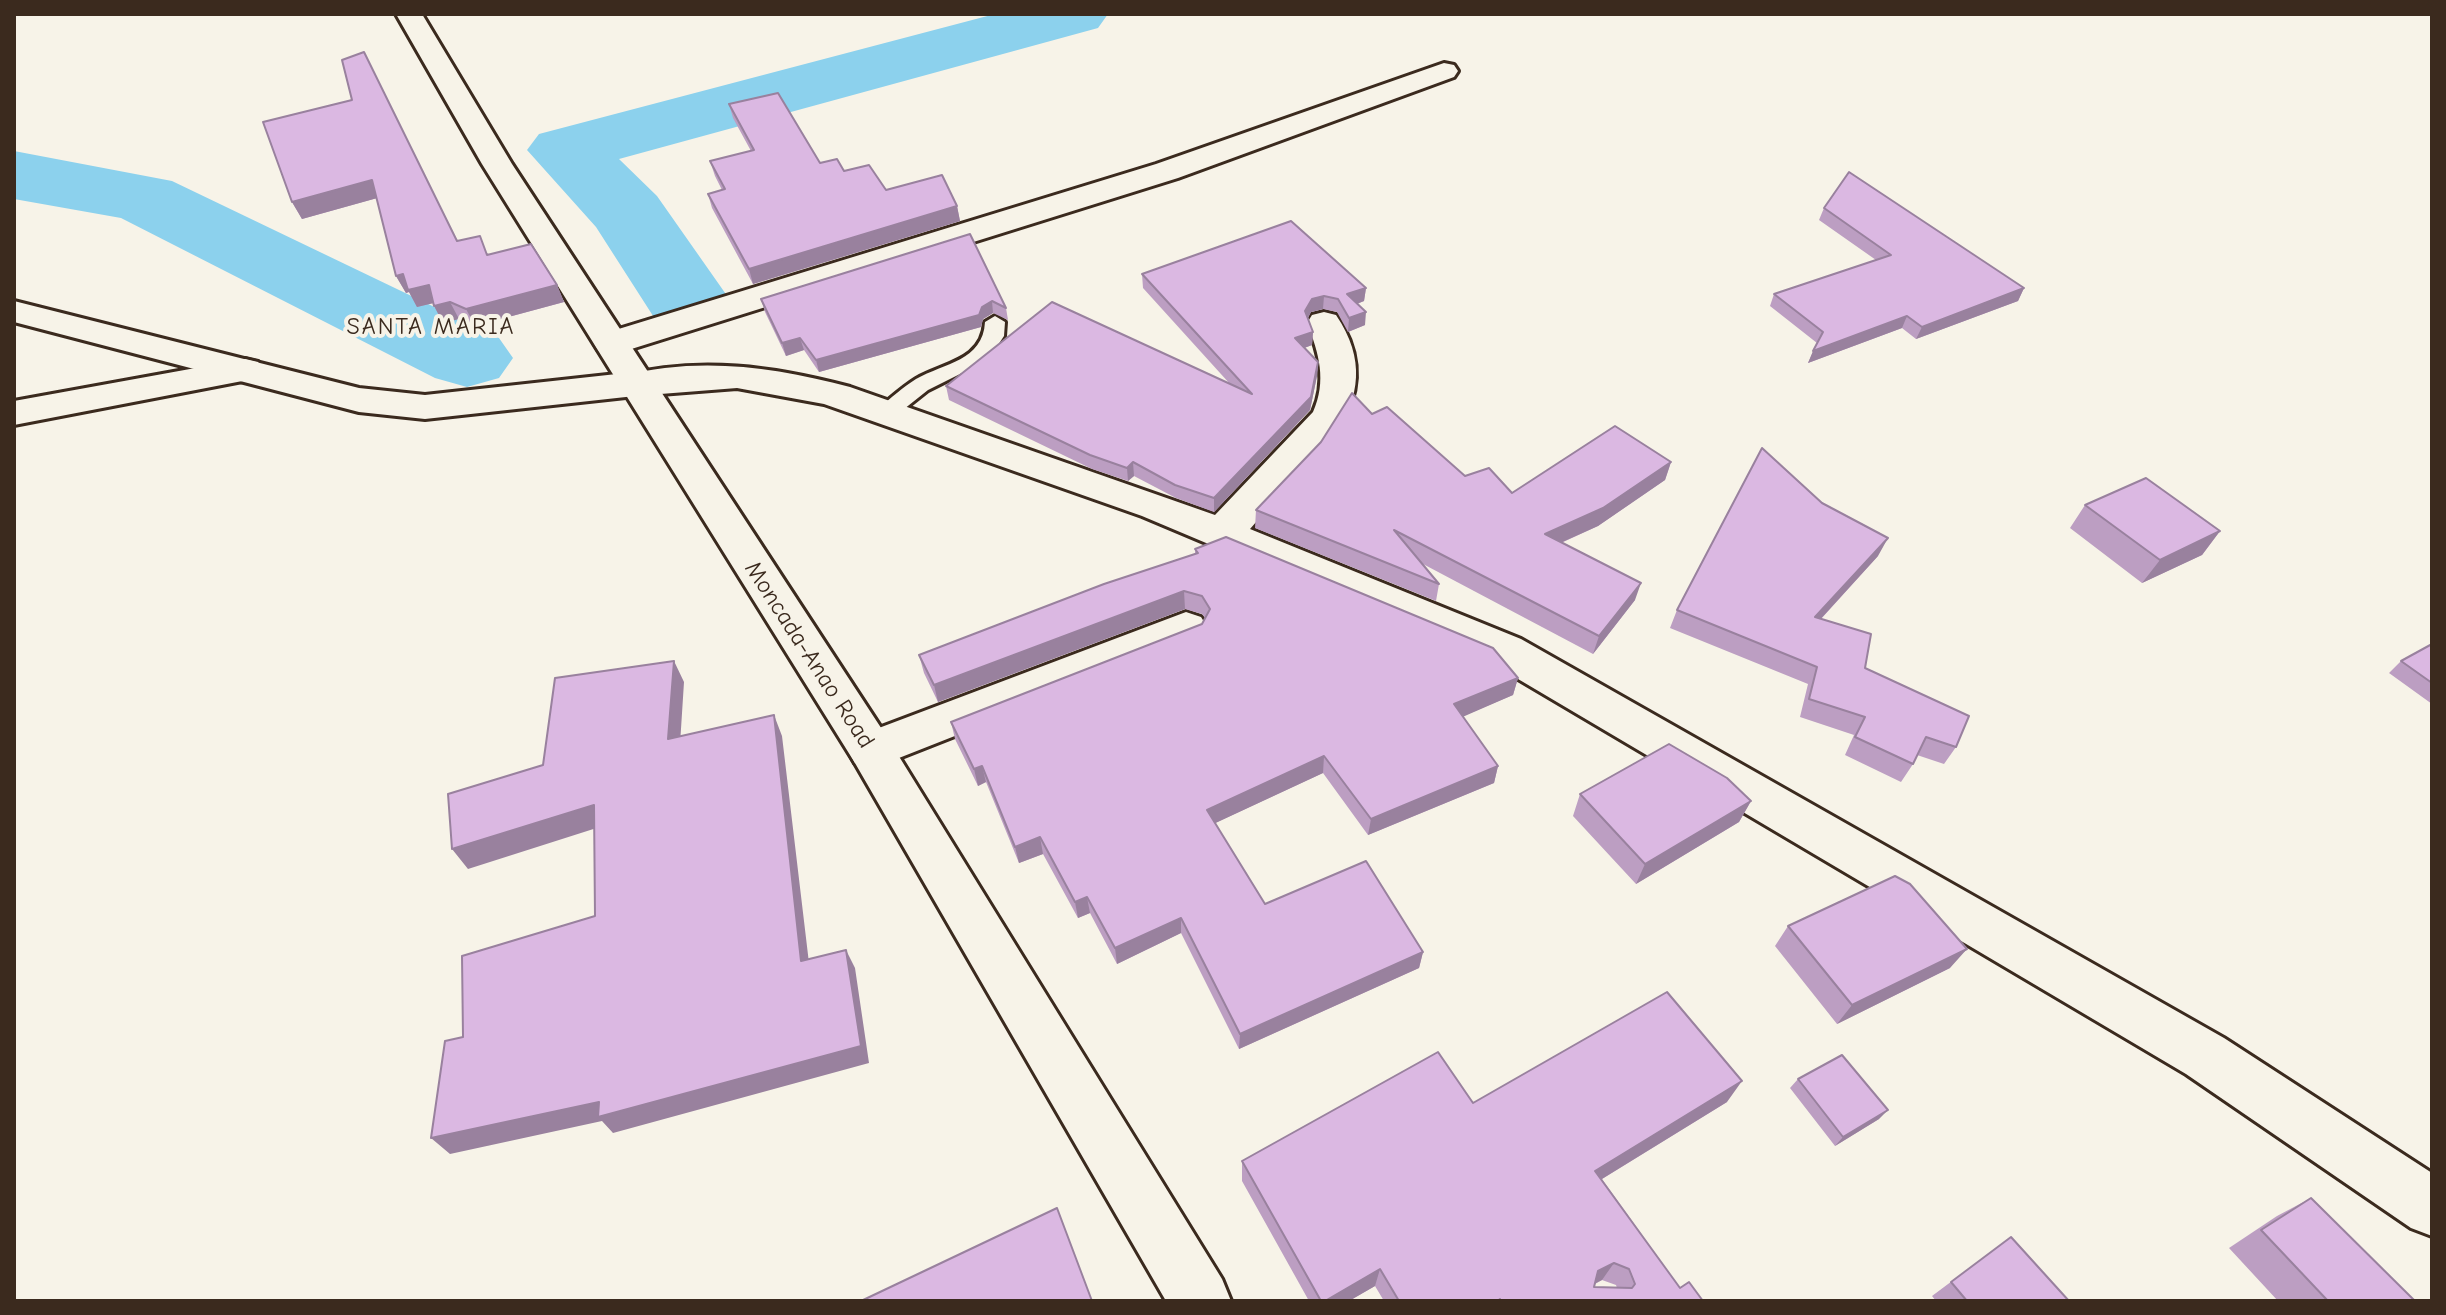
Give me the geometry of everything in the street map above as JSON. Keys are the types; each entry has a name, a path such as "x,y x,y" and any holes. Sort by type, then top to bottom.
{"street":[{"name":"Moncada-Anao Road","path":"409,14 497,164 635,384 871,750 1200,1301"},
{"path":"612,343 1167,171 1444,71"},
{"path":"14,311 359,400 425,407 728,373 783,380 887,412 1156,506 1506,651 2205,1056 2432,1207"},
{"path":"1221,534 1329,418 1338,400 1342,384 1338,354 1324,323"},
{"path":"14,413 245,370"},
{"path":"871,750 1186,628"}],"lane":[{"path":"887,412 923,384 989,349 996,337 995,322"}],"building":[{"path":"364,52 457,241 480,236 487,255 531,244 557,285 466,309 450,302 434,306 429,285 408,290 403,274 396,276 372,180 292,202 263,122 352,100 342,60"},
{"path":"778,93 820,163 837,159 844,171 869,165 886,190 942,175 957,206 749,269 708,194 725,189 710,161 754,150 729,104"},
{"path":"1849,172 2024,288 1922,327 1907,316 1813,351 1823,332 1774,294 1891,255 1824,208"},
{"path":"1291,221 1366,288 1347,294 1366,312 1349,318 1338,299 1324,296 1312,299 1305,311 1313,332 1295,338 1318,362 1311,397 1214,498 1175,485 1133,462 1127,468 1090,455 946,386 1052,302 1252,394 1142,274"},
{"path":"970,234 1006,308 992,301 982,307 979,315 816,360 800,338 782,343 761,299"},
{"path":"1352,393 1372,414 1387,407 1465,476 1489,468 1512,493 1615,426 1671,462 1603,508 1545,534 1641,583 1599,636 1394,530 1439,584 1256,510 1321,442"},
{"path":"1762,448 1822,503 1888,538 1815,617 1871,634 1865,668 1969,716 1956,747 1926,737 1913,764 1855,737 1865,717 1809,699 1817,667 1677,610"},
{"path":"2146,478 2220,531 2160,560 2085,505"},
{"path":"1226,537 1493,648 1518,678 1454,704 1498,766 1371,819 1324,756 1207,810 1265,904 1366,861 1423,952 1240,1034 1181,918 1115,948 1087,897 1075,902 1040,837 1015,847 982,766 974,769 951,722 1202,624 1210,609 1202,596 1184,591 934,685 919,655 1104,584 1198,553 1195,549"},
{"path":"2432,644 2432,683 2401,661"},
{"path":"674,661 668,739 774,715 801,961 846,950 861,1046 598,1117 599,1102 431,1138 445,1041 463,1037 462,956 595,916 594,805 452,849 448,794 543,765 555,678"},
{"path":"1669,744 1727,778 1751,801 1645,864 1580,794"},
{"path":"1895,876 1910,884 1967,949 1852,1005 1788,926"},
{"path":"1667,992 1742,1081 1595,1171 1680,1288 1689,1282 1703,1301 1399,1301 1380,1269 1321,1301 1242,1161 1438,1052 1473,1103","holes":["1614,1263 1629,1269 1635,1284 1632,1288 1594,1287 1598,1271"]},
{"path":"1842,1055 1888,1110 1843,1137 1798,1079"},
{"path":"2311,1198 2415,1301 2328,1301 2261,1230"},
{"path":"1057,1208 1092,1301 861,1301"},
{"path":"2011,1237 2069,1301 1967,1301 1951,1282"}],"waterway":[{"path":"686,300 628,213 566,150 1074,14"},
{"path":"14,175 144,198 467,358"}],"district":[{"name":"SANTA MARIA","path":"431,327"}]}
